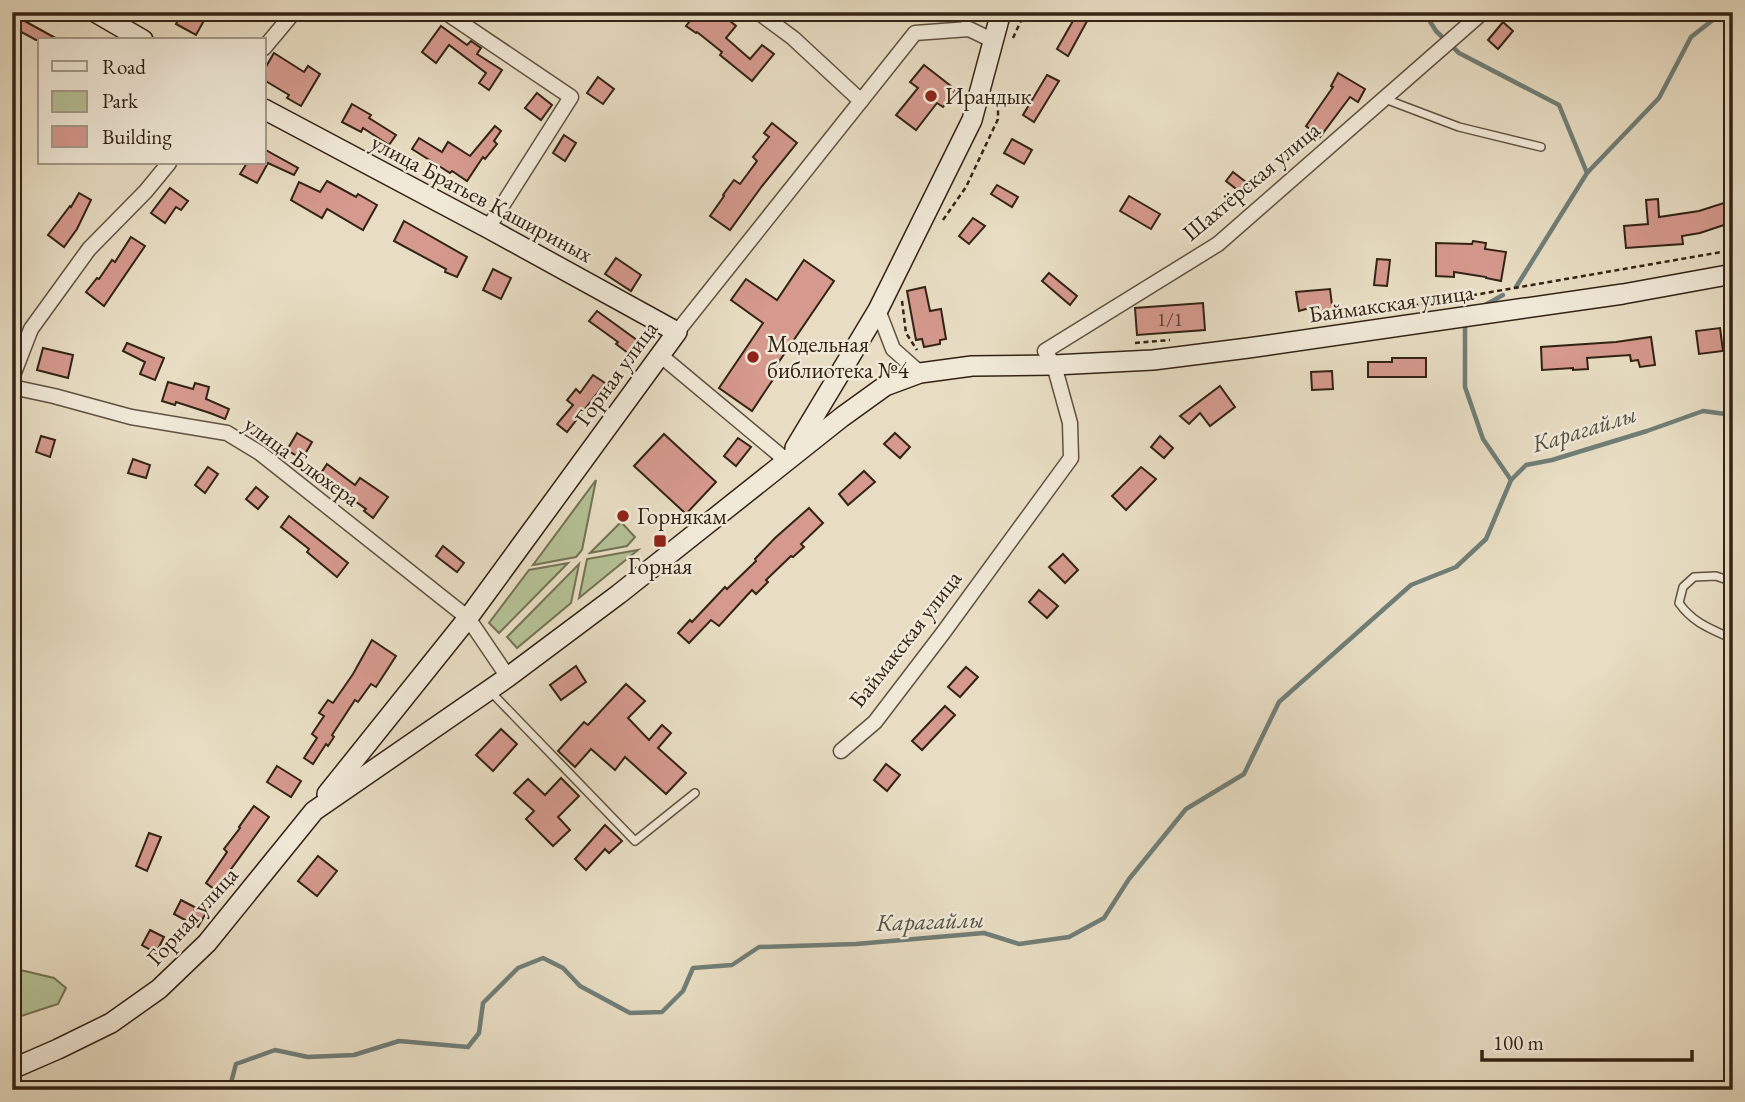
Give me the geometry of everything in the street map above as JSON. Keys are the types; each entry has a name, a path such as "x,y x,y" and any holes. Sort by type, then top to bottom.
{"main road":[{"path":"95,12 140,38"},
{"name":"Горная улица","path":"314,811 508,677 788,461 878,310 972,120 1001,43 1001,12"},
{"name":"улица Братьев Кашириных","path":"266,110 677,332"},
{"name":"Баймакская улица","path":"788,461 842,417 920,364 1054,365 1153,360 1436,322 1623,294 1733,274"},
{"name":"Горная улица","path":"12,1069 111,1023 159,989 207,943 468,618 677,332"}],"street":[{"path":"266,46 294,12"},
{"path":"445,12 571,97 488,228"},
{"path":"758,12 793,38 861,101"},
{"name":"Шахтёрская улица","path":"1054,365 1045,351 1218,244 1483,12"},
{"name":"Горная улица","path":"677,332 915,33 969,29 1001,43"},
{"path":"12,378 31,329 89,249 146,191 168,164"},
{"path":"878,310 893,349 920,364"},
{"path":"660,355 788,461"},
{"name":"Баймакская улица","path":"841,751 875,722 1071,458 1070,423 1054,365"},
{"name":"улица Блюхера","path":"12,387 131,417 227,433 260,453 468,618 508,677"}],"lane":[{"path":"959,12 969,29"},
{"path":"1384,98 1459,127 1541,147"},
{"path":"1733,582 1716,576 1694,577 1683,587 1679,603 1687,615 1733,639"},
{"path":"489,690 635,841 695,793"}],"path":[{"path":"1001,43 1025,12"},
{"path":"943,220 966,187 998,119 998,79"},
{"path":"1405,307 1733,250"},
{"path":"901,299 906,333 920,364"},
{"path":"1124,344 1177,339"}],"green space":[{"path":"596,480 582,550 576,557 533,565"},
{"path":"621,522 635,537 627,546 590,553"},
{"path":"638,550 579,598 587,559"},
{"path":"568,563 499,633 489,623 529,570"},
{"path":"579,564 571,603 517,648 507,637"},
{"path":"12,968 54,978 66,988 58,1004 12,1019"}],"building":[{"path":"182,12 197,12 206,17 196,35 176,24"},
{"path":"697,12 719,12 736,26 726,38 750,59 762,45 774,54 752,81 720,55 722,52 686,26"},
{"path":"1078,12 1092,12 1068,56 1057,49"},
{"path":"12,14 55,38 36,40 12,27"},
{"path":"1503,22 1513,31 1498,49 1488,40"},
{"path":"441,26 467,45 471,41 481,48 477,54 502,70 489,90 479,83 486,73 449,45 436,63 422,52"},
{"path":"274,53 304,72 308,66 320,74 301,106 266,81 266,67"},
{"name":"Ирандык","path":"924,65 956,90 943,107 937,103 916,130 896,115 918,88 910,82"},
{"path":"1338,73 1365,89 1358,102 1350,97 1320,137 1306,126 1333,87 1331,86"},
{"path":"1047,75 1059,81 1034,122 1023,115"},
{"path":"598,77 614,89 603,104 587,93"},
{"path":"537,93 552,105 541,120 525,108"},
{"path":"352,104 396,135 389,145 363,128 361,132 342,122"},
{"path":"772,123 797,143 730,230 710,216 734,180 740,184 757,161 753,157 769,137 764,133"},
{"path":"495,126 501,131 494,141 497,144 485,159 483,157 467,181 412,149 419,138 442,152 448,142 470,156"},
{"path":"564,135 576,143 565,161 553,153"},
{"path":"1012,139 1032,150 1024,164 1004,153"},
{"path":"266,150 298,168 294,175 268,163 257,183 240,174 246,164 266,164"},
{"path":"1233,172 1251,186 1244,195 1226,181"},
{"path":"327,181 377,205 363,230 327,209 322,218 291,200 299,182 320,192"},
{"path":"997,185 1018,197 1012,207 991,194"},
{"path":"170,188 188,201 181,210 176,207 165,223 151,213"},
{"path":"79,193 91,200 77,229 64,247 48,235"},
{"path":"1129,196 1160,214 1151,229 1120,211"},
{"path":"1658,199 1659,217 1699,211 1733,200 1733,222 1682,236 1683,244 1626,248 1624,226 1648,224 1646,200"},
{"path":"973,218 985,226 969,244 959,236"},
{"path":"404,221 467,257 457,277 394,241"},
{"path":"131,237 145,246 104,306 86,292 112,260 115,262"},
{"path":"1473,241 1486,243 1485,249 1506,252 1501,281 1454,272 1454,277 1436,276 1436,243 1472,244"},
{"path":"616,258 641,275 631,291 605,274"},
{"path":"1377,259 1390,260 1387,286 1374,285"},
{"path":"804,260 834,281 774,369 778,372 752,411 719,388 763,323 731,300 746,279 777,300"},
{"path":"493,269 511,278 501,299 483,290"},
{"path":"1049,273 1077,296 1070,305 1042,281"},
{"path":"925,287 930,311 941,309 946,339 940,340 940,344 924,347 922,339 916,340 907,291"},
{"path":"1330,289 1333,313 1314,315 1313,307 1299,311 1296,292"},
{"path":"1203,303 1205,330 1137,335 1135,308"},
{"path":"597,311 641,343 632,356 589,321"},
{"path":"1720,328 1723,351 1699,354 1696,331"},
{"path":"1651,337 1655,365 1640,367 1638,360 1631,361 1630,355 1587,358 1588,369 1542,370 1541,347"},
{"path":"127,343 164,358 155,380 140,374 145,362 123,351"},
{"path":"43,348 73,355 68,378 37,370"},
{"path":"1392,358 1426,358 1426,377 1368,377 1368,362 1392,362"},
{"path":"1332,371 1333,389 1312,390 1311,372"},
{"path":"593,375 605,383 567,432 557,424 573,405 567,400 576,389 580,393"},
{"path":"168,382 193,389 195,383 209,387 206,399 229,409 225,419 176,402 175,405 162,401"},
{"path":"1220,386 1235,407 1210,426 1200,413 1189,424 1180,416"},
{"path":"297,433 312,442 302,459 287,450"},
{"path":"895,433 910,447 900,458 884,444"},
{"path":"664,434 716,482 686,514 634,466"},
{"path":"41,436 55,440 50,457 36,452"},
{"path":"1160,436 1173,448 1164,458 1151,447"},
{"path":"738,438 751,447 736,466 724,456"},
{"path":"133,459 150,465 146,478 128,473"},
{"path":"327,464 355,485 360,478 388,497 373,518 364,511 366,509 319,476"},
{"path":"208,467 218,474 205,493 195,485"},
{"path":"1141,467 1156,479 1126,510 1112,496"},
{"path":"864,471 875,482 848,505 839,494"},
{"path":"256,487 268,497 258,509 246,499"},
{"path":"809,508 823,523 801,544 804,547 766,580 768,582 756,594 752,590 719,626 711,620 689,643 678,633 725,587 727,589 775,538"},
{"path":"289,516 348,563 337,577 307,552 309,549 281,527"},
{"path":"443,546 464,563 457,572 436,556"},
{"path":"1063,554 1078,570 1065,583 1049,567"},
{"path":"1039,590 1058,606 1047,618 1029,602"},
{"path":"372,640 396,656 376,687 371,684 358,702 355,700 332,735 334,737 313,764 304,758 317,738 312,734 324,716 319,713 328,700 333,703"},
{"path":"576,666 586,682 561,700 550,685"},
{"path":"966,667 978,677 960,697 948,687"},
{"path":"626,684 645,701 628,718 649,740 662,725 671,733 658,748 686,773 666,794 625,757 615,770 591,749 575,767 558,751 584,722 588,725"},
{"path":"945,706 955,715 922,750 912,741"},
{"path":"501,729 517,744 493,771 476,755"},
{"path":"886,764 900,775 887,791 874,780"},
{"path":"277,766 301,781 291,797 267,782"},
{"path":"561,778 579,796 558,817 570,830 553,846 526,819 534,811 514,793 528,779 545,795"},
{"path":"254,806 269,817 229,872 218,892 206,883 227,852 224,849"},
{"path":"605,825 622,841 609,853 605,849 586,870 575,859"},
{"path":"149,833 161,837 147,871 136,866"},
{"path":"318,856 337,871 317,896 298,881"},
{"path":"181,900 206,913 198,927 174,914"},
{"path":"150,930 164,937 156,953 142,945"}],"waterway":[{"path":"1424,12 1436,31 1459,53 1559,105 1587,173"},
{"path":"1516,287 1587,173 1659,98 1691,37 1723,12"},
{"path":"1485,305 1503,295"},
{"path":"1465,320 1465,387 1483,439 1511,480"},
{"name":"Карагайлы","path":"229,1090 236,1064 275,1050 308,1057 354,1055 399,1041 468,1047 479,1033 483,1003 518,968 543,958 563,968 580,986 630,1013 662,1012 683,991 693,968 732,965 759,947 856,944 984,933 1019,944 1069,937 1104,918 1129,879 1186,809 1244,774 1279,702 1411,585 1456,567 1486,539 1511,480 1526,465 1552,460 1703,411 1733,415"}],"place":[{"name":"Ирандык","path":"931,96"},
{"name":"Модельная библиотека №4","path":"753,357"},
{"name":"Горнякам","path":"623,516"},
{"name":"Горная","path":"660,541"}]}
